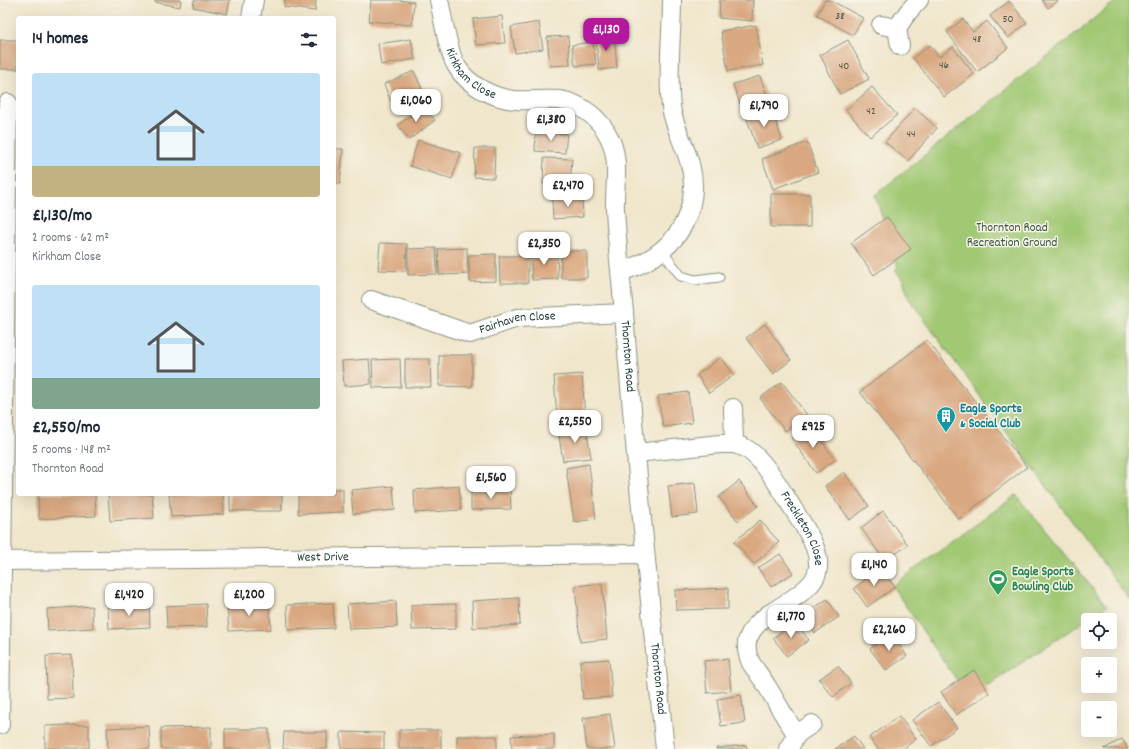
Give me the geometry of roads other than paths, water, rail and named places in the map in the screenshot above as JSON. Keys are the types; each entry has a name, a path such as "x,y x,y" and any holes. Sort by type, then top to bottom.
{"street":[{"path":"252,16 254,0"},
{"name":"Kirkham Close","path":"440,0 452,57 457,67 475,85 486,92 514,100 559,100 572,104 596,118 604,127 615,152 615,207 621,272"},
{"path":"621,272 645,262 662,251 687,220 693,200 694,182 690,164 677,130 671,108 672,0"},
{"path":"900,46 889,27 908,12 919,0"},
{"path":"0,724 1,561 12,322 9,103"},
{"name":"Thornton Road","path":"621,272 645,554 665,749"},
{"name":"Fairhaven Close","path":"371,300 470,334 517,318 624,313"},
{"path":"733,408 734,444"},
{"name":"Freckleton Close","path":"636,453 720,444 734,444 745,448 753,454 764,466 785,496 815,547 819,561 818,572 812,582 802,591 758,623 751,632 747,642 748,653 751,662 768,687 785,719 792,742 812,724"},
{"name":"West Drive","path":"1,561 645,554"}],"lane":[{"path":"662,251 681,276 695,280 719,277"}],"place":[{"name":"Eagle Sports & Social Club","path":"946,433"},
{"name":"Eagle Sports Bowling Club","path":"998,596"}],"park label":[{"name":"Thornton Road Recreation Ground","path":"1012,236"}]}
